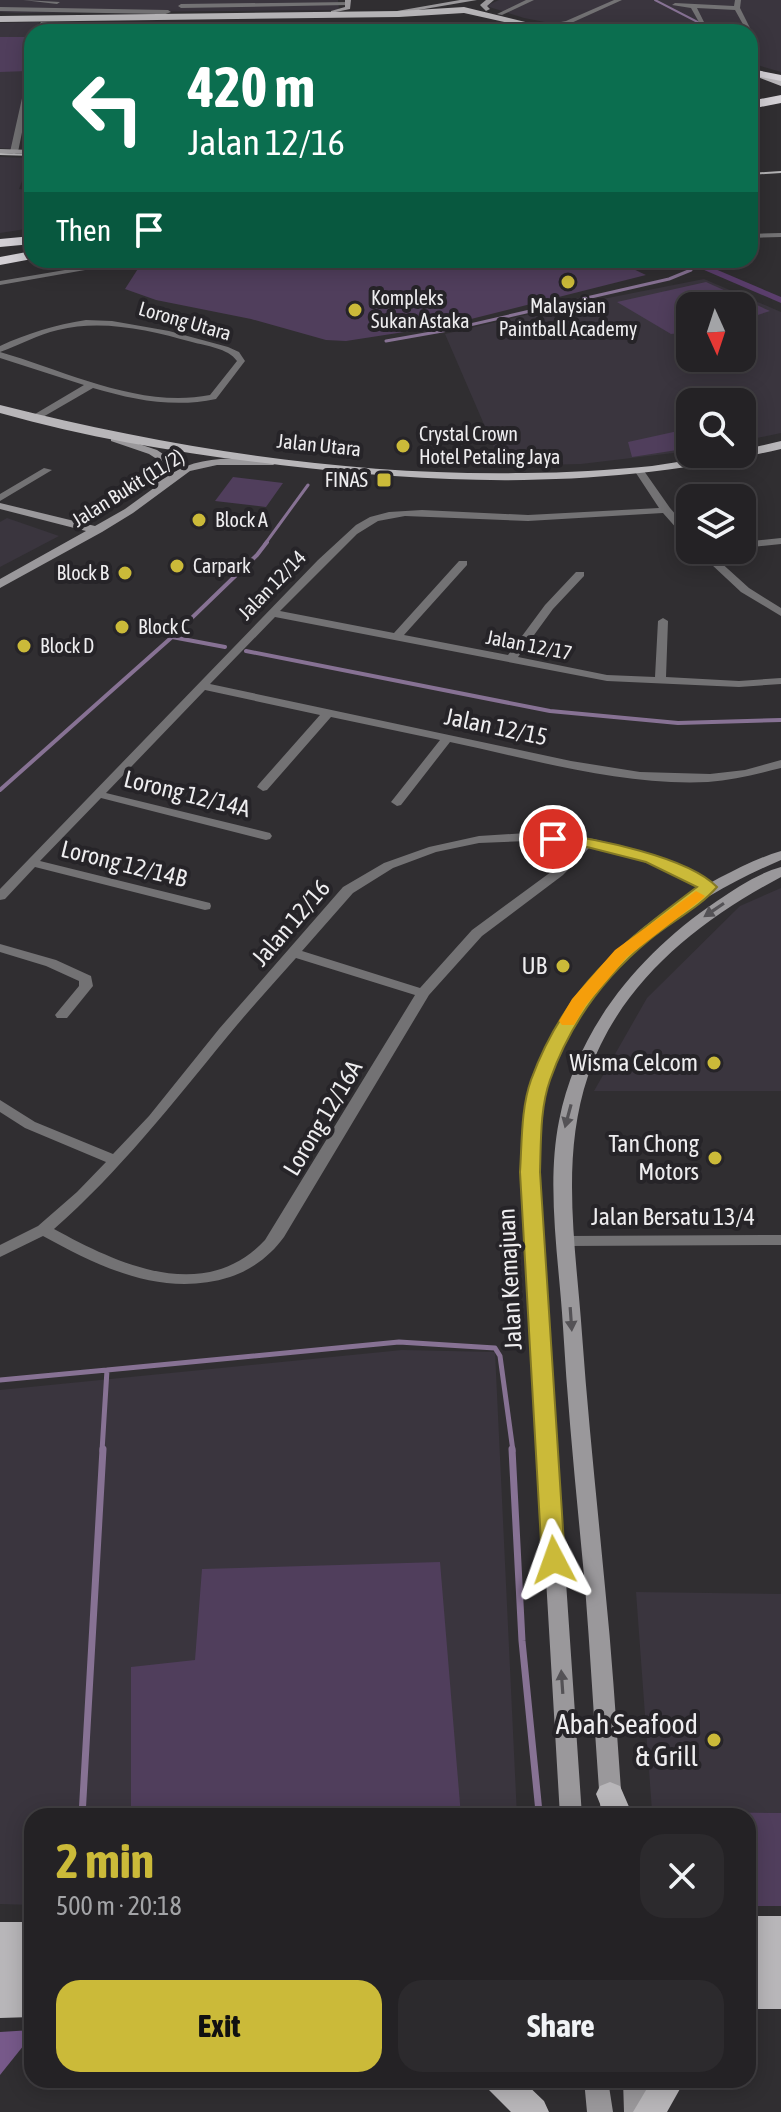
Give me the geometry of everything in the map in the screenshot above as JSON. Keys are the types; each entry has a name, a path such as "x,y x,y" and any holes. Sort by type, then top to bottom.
{"highway":[{"path":"758,76 780,86"},
{"path":"758,93 780,86"},
{"path":"758,103 781,99"},
{"path":"758,110 781,106"},
{"path":"0,245 24,242"},
{"path":"0,254 24,252"},
{"path":"0,261 24,254"}],"main road":[{"path":"375,14 474,0"},
{"path":"333,12 348,8 348,2"},
{"path":"0,14 401,11 488,5 500,14 537,24"},
{"path":"95,24 464,10 517,24"},
{"path":"0,14 37,24"},
{"path":"0,154 24,154"},
{"path":"0,154 24,155"},
{"name":"Jalan Utara","path":"0,409 115,439 373,471 483,477 639,470 723,459 781,445"},
{"name":"Jalan Bukit (11/2)","path":"0,584 91,528 169,471 162,457 115,439"},
{"name":"Jalan Bukit (11/2)","path":"0,574 149,498 186,469 217,462 287,462"},
{"path":"0,506 91,528"},
{"name":"Jalan Kemajuan","path":"570,1808 530,1172 533,1121 540,1081 578,1003 602,973 644,935 709,887 781,855"},
{"path":"614,1808 580,1450 562,1137 597,1031 637,976 690,925 730,898 781,871"},
{"path":"535,1259 545,1245 553,1241 566,1241"},
{"path":"0,1935 24,1935"},
{"path":"0,1956 24,1955"},
{"path":"0,1981 24,1981"},
{"path":"0,2004 24,2003"},
{"path":"508,2088 533,2112"},
{"path":"597,2088 600,2112"},
{"path":"636,2088 637,2112"},
{"path":"649,2112 665,2088"}],"street":[{"path":"26,0 90,1"},
{"path":"171,14 179,12 181,6 180,1 173,0"},
{"path":"181,6 190,3 190,0"},
{"path":"500,14 531,0"},
{"path":"559,24 619,0"},
{"path":"181,6 348,2"},
{"path":"675,5 738,4 747,24"},
{"path":"693,6 705,24"},
{"path":"14,152 24,105"},
{"path":"758,236 781,235"},
{"path":"0,283 90,268"},
{"name":"Lorong Utara","path":"107,321 128,323 225,349 236,354 241,361 213,397 203,401 161,400 93,384 0,352 67,324 107,321"},
{"path":"33,419 93,384"},
{"path":"0,498 47,470"},
{"path":"639,470 676,521"},
{"name":"Jalan 12/14","path":"0,896 322,562 361,526 374,519 409,515 507,518 603,516 666,510"},
{"path":"756,544 781,541"},
{"path":"397,637 463,563"},
{"path":"716,564 745,590 781,613"},
{"path":"510,660 549,607 580,574"},
{"name":"Jalan 12/17","path":"273,613 607,678 739,684 781,681"},
{"path":"660,682 663,621"},
{"name":"Jalan 12/15","path":"203,686 618,775 662,780 729,778 781,764"},
{"path":"263,787 328,713"},
{"path":"397,802 447,739"},
{"name":"Lorong 12/14A","path":"98,794 266,836"},
{"name":"Jalan 12/16","path":"0,1252 43,1230 82,1196 154,1119 224,1032 348,890 394,862 439,847 481,840 553,839 588,842 652,859 709,887"},
{"name":"Lorong 12/16A","path":"43,1230 77,1249 155,1279 185,1281 209,1277 235,1270 255,1257 270,1244 292,1212 423,993 477,933 559,872 588,842"},
{"name":"Lorong 12/14B","path":"32,863 205,906"},
{"path":"0,948 51,963 86,979 86,986 62,1015"},
{"path":"295,953 423,993"},
{"path":"0,1105 30,1125 115,1160"},
{"name":"Jalan Bersatu 13/4","path":"566,1241 781,1240"}],"shaded area":[{"path":"0,0 338,0 339,10 16,13 0,12"},
{"path":"499,0 781,0 781,72 758,65 758,24 555,24 486,6"},
{"path":"39,22 24,24 24,95 13,149 0,148 0,23"},
{"path":"0,37 24,37 24,71 0,72"},
{"path":"0,157 24,158 24,176 19,189 24,189 24,229 0,233"},
{"name":"Kompleks Sukan Astaka","path":"138,268 631,268 646,275 443,326 346,341 326,340 251,319 156,300 125,289"},
{"path":"704,279 734,292 676,292 676,372 756,372 756,301 781,312 781,433 756,438 756,388 676,388 676,453 581,464 502,466 445,334"},
{"path":"706,282 728,292 676,292 676,333 671,334 617,302"},
{"path":"756,305 770,311 756,316"},
{"path":"676,431 676,450 632,457 628,442"},
{"path":"233,477 283,483 266,507 215,501"},
{"path":"7,518 59,536 0,567 0,522"},
{"path":"781,888 781,1091 594,1091 647,998 740,906"},
{"path":"402,1350 495,1352 517,1808 24,1808 24,1905 0,1904 0,1390"},
{"path":"440,1562 460,1808 131,1808 131,1667 195,1660 202,1569"},
{"path":"636,1592 781,1594 781,1813 756,1813 756,1808 652,1808"},
{"path":"756,1813 781,1813 781,1906 756,1906"},
{"path":"24,2030 24,2045 0,2075 0,2032"}],"waterway":[{"path":"655,0 702,24"},
{"path":"386,341 448,330 669,279 692,268"},
{"path":"705,268 781,300"},
{"path":"265,544 308,485"},
{"path":"172,637 267,542"},
{"path":"0,790 172,637"},
{"path":"172,637 225,647"},
{"path":"246,651 550,711 678,723 781,720"},
{"path":"107,1370 399,1342 495,1348 500,1356 513,1451"},
{"path":"0,1380 107,1370"},
{"path":"102,1451 107,1370"},
{"path":"82,1808 103,1449"},
{"path":"512,1449 522,1641 539,1808"}],"tram line":[{"path":"0,154 24,155"},
{"path":"758,173 781,172"}],"slow traffic":[{"path":"568,1021 578,1003 621,953 696,896"}],"place":[{"name":"Malaysian Paintball Academy","path":"568,282"},
{"name":"Kompleks Sukan Astaka","path":"355,310"},
{"name":"Crystal Crown Hotel Petaling Jaya","path":"403,446"},
{"name":"FINAS","path":"384,480"},
{"name":"Block A","path":"199,520"},
{"name":"Carpark","path":"177,566"},
{"name":"Block B","path":"125,573"},
{"name":"Block C","path":"122,627"},
{"name":"Block D","path":"24,646"},
{"name":"UB","path":"563,966"},
{"name":"Wisma Celcom","path":"714,1063"},
{"name":"Tan Chong Motors","path":"715,1158"},
{"name":"Abah Seafood & Grill","path":"714,1740"}],"route":[{"path":"553,839 588,842 652,859 709,887 621,953 602,973 578,1003 540,1081 533,1121 530,1172 554,1560"}]}
